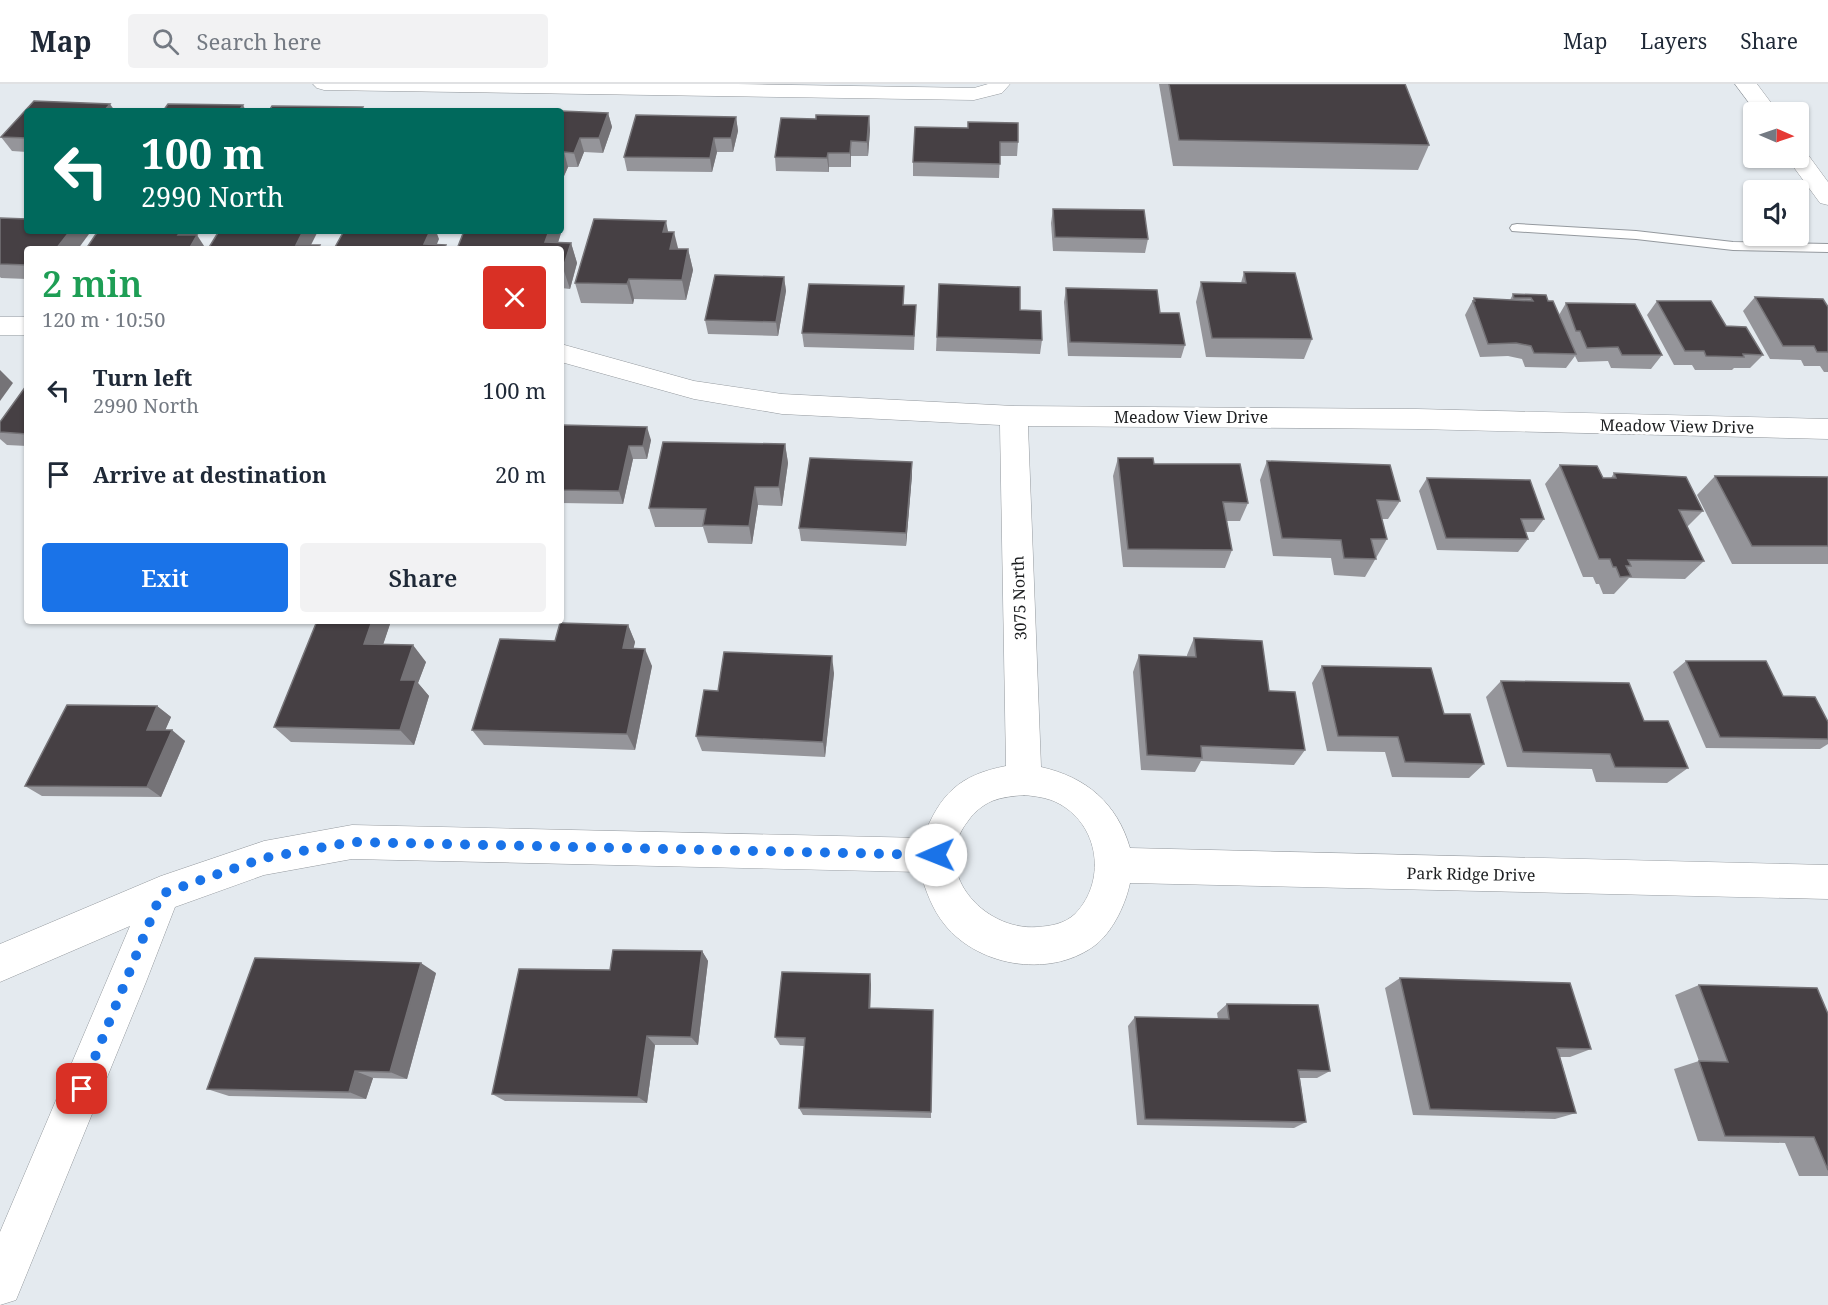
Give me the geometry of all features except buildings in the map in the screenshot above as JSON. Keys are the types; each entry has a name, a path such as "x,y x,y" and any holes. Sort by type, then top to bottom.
{"street":[{"path":"324,84 974,94 997,87"},
{"path":"1746,84 1760,102"},
{"path":"1806,168 1828,198"},
{"path":"0,326 24,326"},
{"name":"Meadow View Drive","path":"564,354 694,390 782,404 1014,416 1417,419 1828,429"},
{"name":"3075 North","path":"1014,416 1024,780"},
{"path":"1024,780 1047,783 1068,791 1086,805 1101,822 1111,843 1115,865 1112,888 1103,911 1086,929 1065,942 1030,947 1013,946 987,937 966,922 949,902 939,880 936,855 942,830 955,809 974,792 998,783 1024,780"},
{"path":"0,963 161,894 264,858 352,842 936,855"},
{"name":"Park Ridge Drive","path":"1115,865 1828,882"},
{"path":"0,1284 127,982 161,894"}],"lane":[{"path":"1517,228 1636,235 1733,246 1828,248"}],"route":[{"path":"82,1089 161,894 264,858 352,842 936,855"}]}
